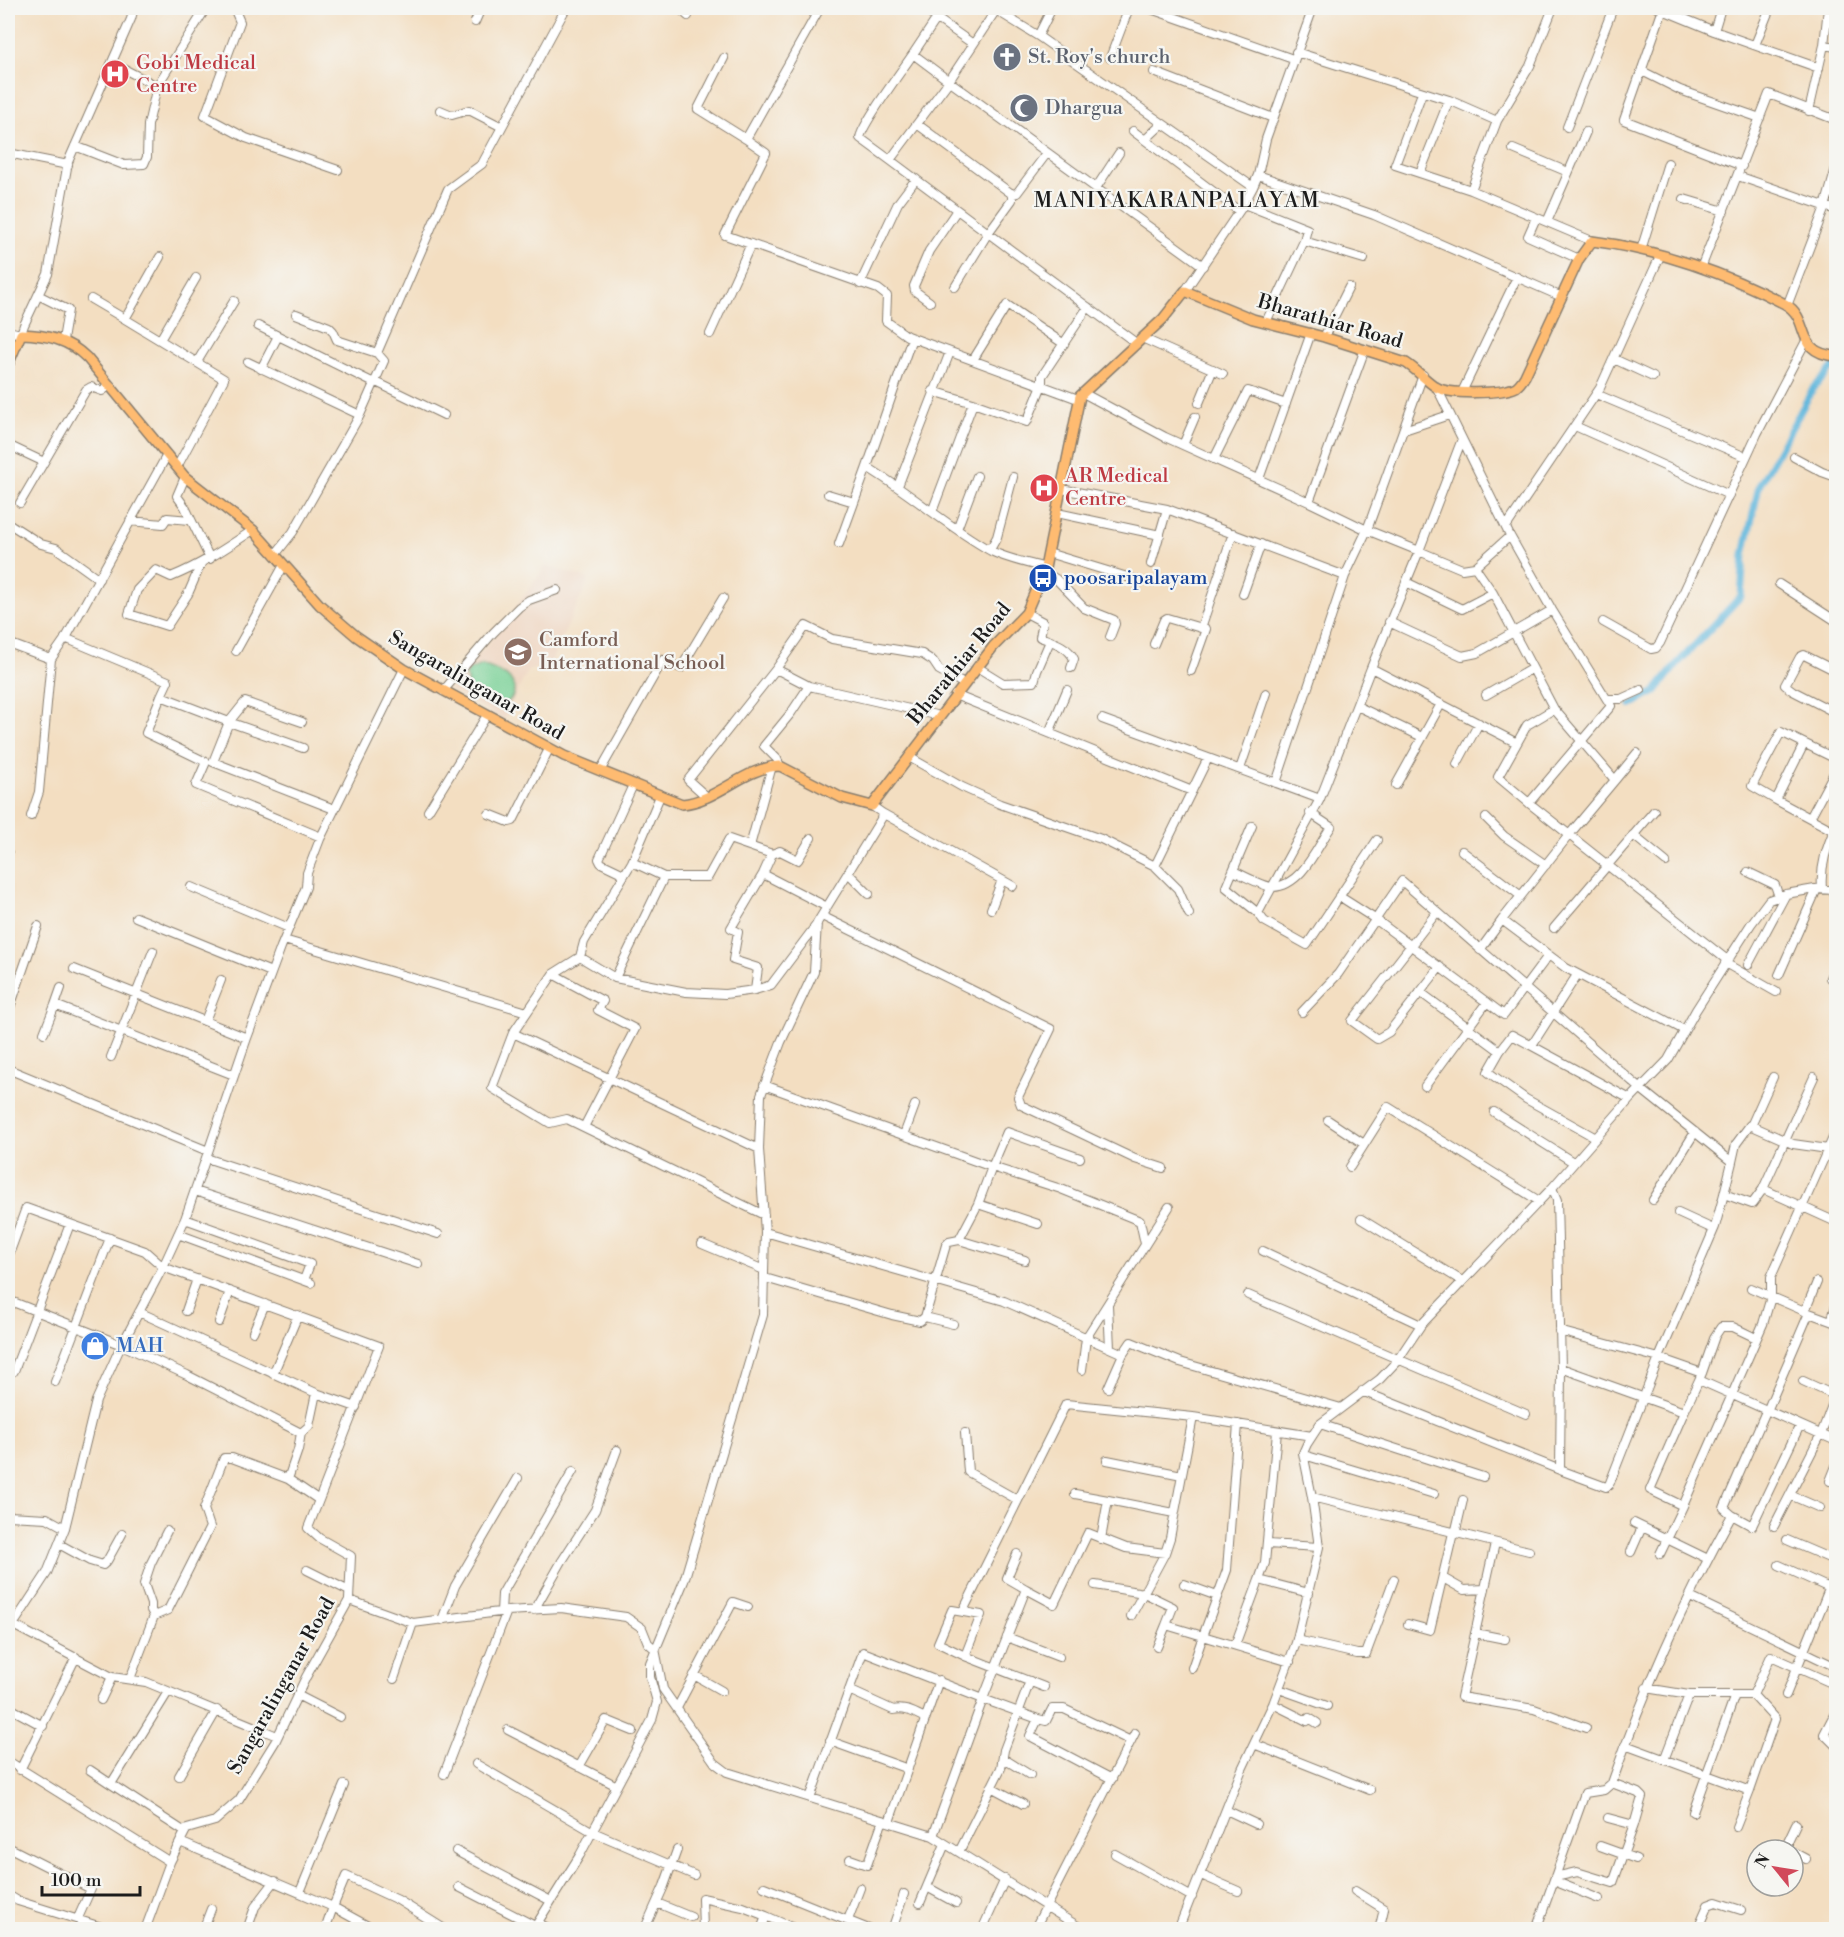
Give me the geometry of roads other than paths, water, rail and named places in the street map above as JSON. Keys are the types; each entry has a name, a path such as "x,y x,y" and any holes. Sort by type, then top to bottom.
{"main road":[{"path":"1437,388 1462,392 1496,391 1514,388 1520,384 1579,259 1592,241 1624,245 1701,268 1788,306 1796,315 1812,349 1822,355 1836,356"},
{"path":"1080,396 1163,320 1185,291"},
{"name":"Bharathiar Road","path":"1185,291 1253,319 1311,333 1406,363 1437,388"},
{"path":"8,365 21,334"},
{"name":"Sangaralinganar Road","path":"21,334 63,340 76,347 185,477 252,530 320,604 356,636 443,692 549,749 682,804 707,797 753,772 776,766"},
{"name":"Bharathiar Road","path":"872,806 977,667 1026,613 1044,570 1080,396"},
{"path":"776,766 842,798 872,806"}],"street":[{"path":"8,331 21,334 48,274 68,165 134,8"},
{"path":"75,146 124,165 144,164 147,157 148,125 157,86 206,8"},
{"path":"234,8 240,22 205,116 246,138 338,170"},
{"path":"475,22 481,8"},
{"path":"377,352 448,189 482,164 566,8"},
{"path":"679,8 688,16"},
{"path":"747,139 820,8"},
{"path":"922,8 973,44"},
{"path":"1038,36 1053,8"},
{"path":"1110,58 1129,8"},
{"path":"1148,8 1294,56 1391,81 1449,100 1497,122"},
{"path":"1185,291 1242,208 1253,187 1273,118 1313,8"},
{"path":"1471,190 1497,122 1530,66 1553,8"},
{"path":"1567,127 1613,8"},
{"path":"1742,166 1624,120 1661,8 1714,31 1820,68"},
{"path":"1714,31 1721,8"},
{"path":"1755,45 1770,8"},
{"path":"1809,111 1820,68 1828,8"},
{"path":"890,160 949,81 997,9 1253,187"},
{"path":"937,18 861,133 860,138 1088,307 1139,340 1223,374"},
{"path":"1824,45 1836,47"},
{"path":"913,54 1203,266"},
{"path":"724,58 698,109 766,153 725,235 884,292 888,306 886,321 912,338 1042,385 1080,396 1367,530 1462,569 1475,567 1510,536"},
{"path":"112,63 157,86"},
{"path":"1642,71 1680,90 1760,118"},
{"path":"1154,72 1273,118"},
{"path":"1422,93 1395,165 1471,190 1592,241"},
{"path":"1701,268 1769,94 1836,120"},
{"path":"1420,173 1449,100"},
{"path":"440,110 452,115 469,110 502,127"},
{"path":"918,124 1012,194"},
{"path":"1145,140 1162,124"},
{"path":"1133,131 1242,208 1307,228 1304,241 1266,322"},
{"path":"1547,222 1586,132"},
{"path":"1513,149 1568,172"},
{"path":"8,153 68,165"},
{"path":"1012,194 1017,193 1047,153"},
{"path":"1096,188 1119,153"},
{"path":"1641,250 1668,163"},
{"path":"1788,306 1825,207 1836,168"},
{"path":"1258,175 1374,215 1562,297"},
{"path":"1738,176 1836,210"},
{"path":"860,284 898,203 916,179"},
{"path":"955,287 988,233 1012,200 1012,194"},
{"path":"1684,199 1724,211"},
{"path":"930,302 915,291 914,286 928,251 957,210"},
{"path":"1536,218 1528,237 1579,259"},
{"path":"1304,241 1364,259"},
{"path":"711,334 751,244"},
{"path":"1506,527 1596,394 1660,256"},
{"path":"125,319 160,257"},
{"path":"1462,392 1517,277"},
{"path":"160,340 196,278"},
{"path":"1324,337 1349,287"},
{"path":"38,295 68,310 63,340"},
{"path":"91,299 224,379 177,467"},
{"path":"197,362 234,301"},
{"path":"973,360 1007,305 1064,344"},
{"path":"933,391 1027,423 1042,385 1042,376 1088,307"},
{"path":"275,555 292,532 360,415 384,361 377,352 336,340 329,327 296,314"},
{"path":"258,326 444,416"},
{"path":"1259,479 1311,333"},
{"path":"261,369 278,336"},
{"path":"839,544 912,338"},
{"path":"1603,622 1652,649 1656,648 1746,457 1807,339"},
{"path":"1309,502 1365,349"},
{"path":"898,486 950,352"},
{"path":"1614,359 1653,377"},
{"path":"248,362 360,415"},
{"path":"1199,403 1213,369"},
{"path":"1276,783 1345,576 1367,530 1423,375"},
{"path":"21,503 86,390 91,387 102,391 110,385"},
{"path":"1437,388 1510,536 1611,706 1529,803"},
{"path":"1214,459 1248,391 1286,404"},
{"path":"1596,394 1746,457"},
{"path":"932,512 973,403"},
{"path":"1404,430 1449,415"},
{"path":"1183,445 1195,417"},
{"path":"1575,426 1729,495"},
{"path":"1258,913 1320,799 1462,439"},
{"path":"8,445 44,462"},
{"path":"31,816 39,792 51,659 99,579 167,455"},
{"path":"1794,457 1836,477"},
{"path":"867,467 993,552 1044,570 1084,608 1114,620 1115,624 1110,637"},
{"path":"957,529 977,476"},
{"path":"185,477 177,496 185,507 210,559"},
{"path":"988,548 992,546 997,537 1013,477"},
{"path":"1061,489 1167,508 1345,576"},
{"path":"828,494 854,502"},
{"path":"1151,564 1167,508"},
{"path":"1057,513 1160,535"},
{"path":"130,521 163,524 167,518 190,520"},
{"path":"8,523 41,544 56,548 99,579"},
{"path":"201,564 188,594 167,627 129,614 137,591 156,570 171,578 210,559 252,530"},
{"path":"1201,628 1233,532"},
{"path":"1243,594 1261,544"},
{"path":"1048,553 1134,579"},
{"path":"236,651 284,565"},
{"path":"1475,567 1493,593 1554,709 1615,780"},
{"path":"1406,582 1462,609 1493,593"},
{"path":"1779,584 1836,621"},
{"path":"443,692 493,633 519,607 529,600 557,590"},
{"path":"600,771 663,660 681,669 723,598"},
{"path":"1389,622 1461,656 1477,653 1552,610"},
{"path":"1026,613 1043,622 1040,635 1064,647 1072,655 1074,661 1071,668"},
{"path":"1154,644 1167,618 1206,629 1191,671"},
{"path":"707,797 688,780 776,669 806,626 832,639 922,654 933,661 939,670 964,684"},
{"path":"65,638 168,681 146,733 210,762 334,810"},
{"path":"977,667 1003,683 1034,682 1036,671 1050,641"},
{"path":"8,643 51,659"},
{"path":"1836,671 1804,655 1800,657 1785,685 1836,712"},
{"path":"1371,668 1516,743"},
{"path":"8,1634 46,1573 59,1544 65,1528 96,1401 185,1219 247,1038 306,887 307,873 321,837 404,669"},
{"path":"776,669 809,686 940,716"},
{"path":"1486,695 1532,669"},
{"path":"750,846 776,766 764,746 809,686"},
{"path":"1049,733 1067,690"},
{"path":"1607,699 1621,699 1641,690"},
{"path":"1240,769 1266,693"},
{"path":"955,695 1192,791"},
{"path":"161,696 303,748"},
{"path":"302,722 245,702 229,722 196,785 321,837"},
{"path":"1396,785 1441,704"},
{"path":"1358,706 1422,737"},
{"path":"1554,709 1527,725 1498,777 1726,962 1776,992"},
{"path":"428,811 487,715"},
{"path":"1101,719 1320,799"},
{"path":"1457,764 1479,723"},
{"path":"1779,975 1820,889 1825,851 1835,828 1810,818 1752,786 1781,732 1836,759"},
{"path":"1776,800 1804,744"},
{"path":"489,814 509,822 513,821 549,749"},
{"path":"1480,950 1569,835 1637,753"},
{"path":"909,757 972,792 1101,839 1155,866 1178,889 1189,914"},
{"path":"1155,866 1208,758"},
{"path":"1810,818 1836,769"},
{"path":"624,874 602,863 599,859 633,785"},
{"path":"660,796 632,862 584,942 580,957 553,974 513,1032 492,1088 550,1123 567,1119 764,1215"},
{"path":"872,806 1012,886"},
{"path":"1554,928 1654,812"},
{"path":"580,957 615,978 686,992 725,994 755,990 771,985 820,919 874,831 882,813"},
{"path":"1233,872 1272,887 1291,882 1330,827 1311,813"},
{"path":"1486,818 1504,836 1546,865"},
{"path":"1252,826 1226,887 1258,913 1264,921 1306,945 1377,840"},
{"path":"1633,835 1666,862"},
{"path":"632,862 664,877 708,877 729,839 772,854 780,851 798,860 811,838"},
{"path":"1462,851 1521,897"},
{"path":"755,990 758,968 733,960 738,932 731,928 763,874 772,854"},
{"path":"1748,872 1775,885 1783,895"},
{"path":"848,873 869,894"},
{"path":"763,874 827,907"},
{"path":"615,978 664,877"},
{"path":"991,909 1002,880"},
{"path":"1302,1012 1338,974 1402,881 1641,1089 1732,1162"},
{"path":"191,887 289,928"},
{"path":"1180,1929 1226,1810 1273,1704 1297,1640 1319,1547 1304,1455 1312,1436 1320,1424 1380,1379 1397,1360 1421,1324 1552,1188 1630,1099 1668,1060 1726,962 1750,924 1769,900 1783,895 1820,889 1836,890"},
{"path":"1748,965 1783,895"},
{"path":"1339,896 1375,919 1504,1015 1548,956"},
{"path":"1437,912 1352,1021 1377,1039 1389,1032 1440,967"},
{"path":"136,917 272,972"},
{"path":"534,1928 592,1832 652,1720 657,1702 650,1677 650,1663 684,1581 763,1315 765,1232 759,1149 761,1095 781,1042 814,972 820,919"},
{"path":"820,919 1051,1029 1018,1097 1021,1105 1135,1159 1163,1168"},
{"path":"1502,920 1548,956 1577,975 1684,1030"},
{"path":"8,1013 38,926"},
{"path":"284,940 527,1012"},
{"path":"111,1058 153,951"},
{"path":"1830,978 1836,965"},
{"path":"74,969 247,1038"},
{"path":"553,974 603,1001 598,1010 635,1029 584,1127"},
{"path":"1532,1045 1577,975"},
{"path":"205,1021 221,980"},
{"path":"44,1033 61,988"},
{"path":"1420,992 1500,1051"},
{"path":"1425,1086 1487,1002"},
{"path":"55,1005 234,1076"},
{"path":"513,1032 759,1149"},
{"path":"1596,1138 1526,1099 1488,1072 1512,1035 1630,1099"},
{"path":"8,1069 207,1154 438,1234"},
{"path":"1362,1391 1560,1470 1606,1487 1609,1485 1713,1229 1736,1144 1751,1126 1773,1077"},
{"path":"1724,1194 1752,1204 1763,1189 1814,1077"},
{"path":"764,1085 992,1167 1061,1189 1140,1221 1145,1244"},
{"path":"904,1135 915,1105"},
{"path":"1350,1167 1388,1107 1539,1201"},
{"path":"1494,1112 1573,1162"},
{"path":"1328,1120 1364,1144"},
{"path":"1751,1126 1793,1144 1832,1151"},
{"path":"1660,1554 1732,1396 1771,1297 1771,1277 1832,1151 1836,1131"},
{"path":"959,1240 978,1204 1007,1132 1080,1158"},
{"path":"1653,1200 1695,1132"},
{"path":"1552,1188 1557,1200 1561,1368 1560,1470"},
{"path":"1763,1189 1836,1222"},
{"path":"195,1191 418,1264"},
{"path":"978,1204 1038,1224"},
{"path":"1082,1370 1086,1338 1169,1207"},
{"path":"8,1257 26,1208 145,1251 163,1267 379,1346 308,1528 319,1538 351,1556 349,1595 307,1570"},
{"path":"1678,1213 1713,1229"},
{"path":"178,1234 307,1281 310,1264 185,1219"},
{"path":"1360,1219 1462,1281"},
{"path":"14,1371 70,1224"},
{"path":"765,1232 1004,1301 1123,1354"},
{"path":"55,1382 110,1238"},
{"path":"702,1244 764,1274 892,1315 920,1321 925,1317 946,1245 959,1240 1025,1260"},
{"path":"1263,1251 1421,1324"},
{"path":"186,1311 197,1279"},
{"path":"1800,1425 1752,1527 1732,1515 1724,1508 1767,1411 1817,1282"},
{"path":"1750,1288 1833,1322 1836,1306"},
{"path":"219,1322 230,1291"},
{"path":"1248,1295 1526,1414"},
{"path":"8,1300 122,1345 301,1433"},
{"path":"253,1332 265,1304"},
{"path":"1108,1304 1110,1348"},
{"path":"139,1312 316,1393 356,1407"},
{"path":"273,1374 298,1315"},
{"path":"925,1317 953,1324"},
{"path":"1683,1506 1650,1490 1701,1377 1715,1336 1721,1327 1733,1327 1756,1338"},
{"path":"1559,1331 1659,1358 1701,1377 1732,1396 1836,1441"},
{"path":"1108,1388 1131,1342 1180,1362 1341,1408"},
{"path":"1561,1368 1684,1412"},
{"path":"1774,1526 1821,1434 1836,1395 1803,1381"},
{"path":"288,1479 301,1433 309,1426 316,1393"},
{"path":"963,1611 1066,1404 1193,1417 1312,1436"},
{"path":"1131,1617 1165,1553 1193,1417"},
{"path":"1192,1668 1227,1570 1238,1424"},
{"path":"1320,1424 1483,1477"},
{"path":"1235,1645 1265,1563 1277,1431"},
{"path":"965,1433 968,1472 1018,1500"},
{"path":"534,1610 595,1510 617,1450"},
{"path":"1304,1455 1434,1494"},
{"path":"154,1616 168,1610 210,1527 204,1509 224,1458 232,1458 288,1479 319,1500"},
{"path":"1107,1460 1182,1475"},
{"path":"1830,1481 1836,1466"},
{"path":"444,1774 504,1611 502,1594 573,1471"},
{"path":"442,1620 455,1586 518,1478"},
{"path":"1075,1494 1174,1513"},
{"path":"1790,1495 1820,1508"},
{"path":"1312,1497 1529,1551"},
{"path":"1101,1539 1108,1500"},
{"path":"1408,1624 1431,1630 1463,1500"},
{"path":"1536,1929 1584,1793 1604,1790 1612,1783 1646,1688 1689,1597 1732,1515"},
{"path":"8,1516 47,1518 65,1528"},
{"path":"1634,1523 1708,1559"},
{"path":"1631,1552 1642,1527"},
{"path":"130,1680 154,1616 144,1584 151,1563 167,1531"},
{"path":"1017,1554 1006,1578 1054,1604 1088,1533 1126,1548 1165,1553"},
{"path":"59,1544 102,1565 107,1561 122,1534"},
{"path":"1787,1540 1836,1561"},
{"path":"1495,1543 1461,1697 1534,1709 1586,1728"},
{"path":"1267,1544 1319,1547"},
{"path":"1779,1565 1834,1590"},
{"path":"1786,1695 1834,1590 1836,1572"},
{"path":"1443,1578 1464,1590 1485,1589"},
{"path":"1297,1640 1366,1654 1394,1579"},
{"path":"1259,1580 1309,1593"},
{"path":"1184,1584 1217,1596"},
{"path":"1095,1585 1144,1593 1173,1607 1157,1647"},
{"path":"933,1836 1026,1589"},
{"name":"Sangaralinganar Road","path":"185,1832 187,1829 215,1821 239,1800 278,1736 349,1595 413,1623 504,1611 561,1608 626,1617 642,1628 648,1643 655,1649"},
{"path":"1689,1597 1836,1667"},
{"path":"677,1708 733,1602 748,1607"},
{"path":"965,1656 981,1615 952,1610 938,1643 965,1656 1044,1687"},
{"path":"394,1679 413,1623"},
{"path":"13,1625 112,1677 146,1682 278,1736"},
{"path":"1166,1625 1290,1662"},
{"path":"1475,1633 1505,1639"},
{"path":"1007,1637 1059,1657"},
{"path":"655,1649 663,1689 715,1762 727,1772 933,1836 1084,1929"},
{"path":"810,1798 863,1652 1038,1719 1046,1721 1052,1709 1064,1709 1133,1737 1034,1929"},
{"path":"1753,1695 1771,1656 1836,1685"},
{"path":"20,1770 76,1657"},
{"path":"694,1675 722,1691"},
{"path":"101,1700 112,1677"},
{"path":"850,1859 867,1865 908,1769 939,1680"},
{"path":"959,1852 1001,1768 1004,1750 1030,1682"},
{"path":"1646,1688 1689,1695 1753,1695 1775,1719 1736,1827"},
{"path":"1279,1689 1327,1706"},
{"path":"849,1690 893,1710 914,1712 925,1718"},
{"path":"111,1784 168,1692"},
{"path":"297,1695 340,1717"},
{"path":"1664,1760 1689,1695"},
{"path":"1693,1812 1735,1695"},
{"path":"1273,1704 1307,1721 1309,1718 1317,1723"},
{"path":"8,1707 43,1726"},
{"path":"179,1776 217,1710"},
{"path":"1836,1711 1824,1734 1836,1746"},
{"path":"1038,1719 1030,1736 1112,1779"},
{"path":"579,1767 606,1720 633,1731"},
{"path":"508,1730 617,1786"},
{"path":"830,1741 908,1769"},
{"path":"1254,1744 1370,1790"},
{"path":"1625,1745 1750,1791"},
{"path":"1004,1759 1030,1775"},
{"path":"8,1761 170,1862"},
{"path":"476,1764 592,1832 694,1875"},
{"path":"90,1770 185,1832 170,1862 145,1929"},
{"path":"1554,1879 1577,1872 1613,1883 1642,1797 1638,1793 1612,1783"},
{"path":"300,1892 344,1785"},
{"path":"991,1787 1023,1804"},
{"path":"1226,1810 1256,1824"},
{"path":"1608,1818 1634,1825"},
{"path":"1789,1838 1796,1824"},
{"path":"180,1842 333,1906 375,1929"},
{"path":"920,1903 945,1844"},
{"path":"1600,1846 1636,1859"},
{"path":"8,1847 91,1889 78,1918"},
{"path":"646,1926 677,1850"},
{"path":"456,1851 551,1901"},
{"path":"1115,1854 1192,1897"},
{"path":"1201,1875 1238,1891"},
{"path":"325,1929 346,1876 399,1900 447,1929"},
{"path":"1554,1879 1599,1899"},
{"path":"982,1929 1005,1880"},
{"path":"247,1929 255,1907 275,1881"},
{"path":"459,1887 534,1928"},
{"path":"764,1887 871,1929"},
{"path":"927,1887 956,1903"},
{"path":"848,1920 860,1888"},
{"path":"1355,1891 1384,1909 1379,1929"},
{"path":"892,1929 904,1894"},
{"path":"8,1895 18,1901 111,1929"},
{"path":"703,1929 702,1898 743,1907 798,1929"},
{"path":"1697,1929 1708,1905 1716,1902 1742,1910"},
{"path":"657,1903 691,1917"},
{"path":"203,1929 211,1909"},
{"path":"761,1929 766,1916"},
{"path":"534,1928 538,1923 552,1929"}],"waterway":[{"path":"1631,705 1655,692 1677,664 1741,596 1744,555 1759,486 1813,389 1836,366"}],"place":[{"name":"St. Roy's church","path":"1007,57"},
{"name":"Gobi Medical Centre","path":"115,74"},
{"name":"Dhargua","path":"1024,108"},
{"name":"AR Medical Centre","path":"1044,488"},
{"name":"poosaripalayam","path":"1043,578"},
{"name":"Camford International School","path":"518,652"},
{"name":"MAH","path":"95,1346"}],"district":[{"name":"MANIYAKARANPALAYAM","path":"1177,201"}]}
